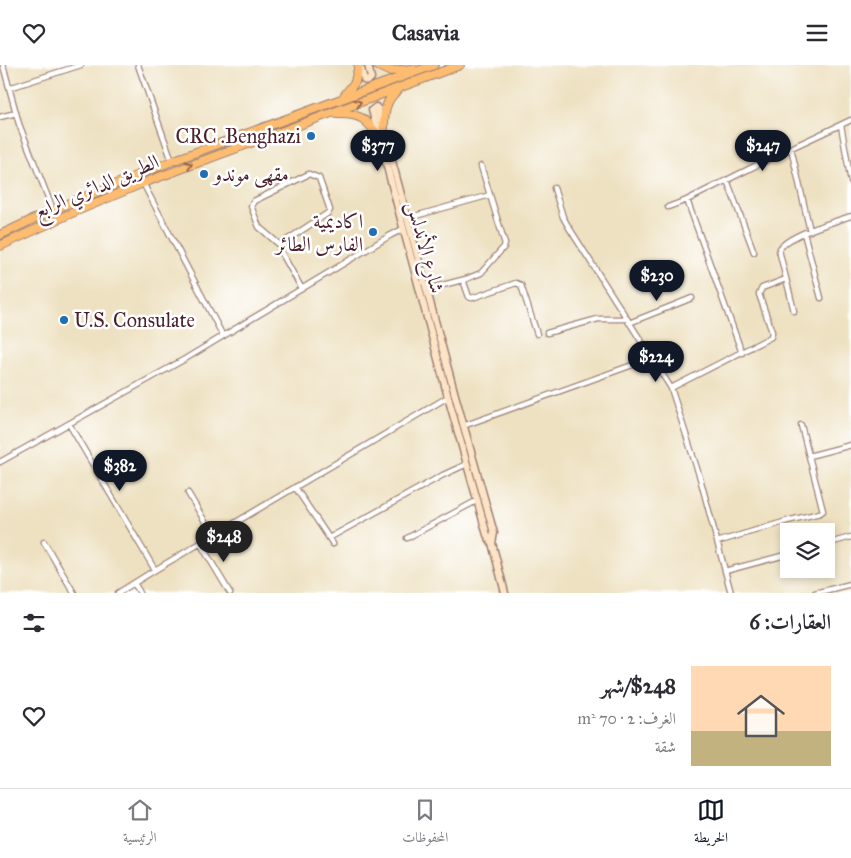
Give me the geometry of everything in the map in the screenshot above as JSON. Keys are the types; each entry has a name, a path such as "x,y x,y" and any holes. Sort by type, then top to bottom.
{"main road":[{"path":"359,65 364,80 368,81 371,78 368,65"},
{"path":"342,98 356,82 359,65"},
{"path":"376,65 383,69 396,71 431,66"},
{"name":"الطريق الدائري الرابع","path":"0,247 65,216 143,183 460,65"},
{"name":"الطريق الدائري الرابع","path":"0,235 53,210 172,161 431,66"},
{"path":"384,128 384,111 387,102 393,94 404,86"},
{"name":"شارع الأندلس","path":"492,543 494,533 463,426 427,289 419,273 403,229 372,111 376,107 384,128 408,218 419,273 448,397 505,593"},
{"path":"327,115 353,114 360,116 366,120 380,138"}],"street":[{"path":"3,65 2,74 9,88 32,158 53,210"},
{"path":"9,88 81,65"},
{"path":"138,65 172,161"},
{"path":"0,117 16,113"},
{"path":"668,207 687,200 851,120"},
{"path":"841,125 851,182"},
{"path":"791,148 810,231"},
{"path":"427,289 463,280 481,273 505,244 481,166"},
{"path":"281,246 330,210 319,178 309,174 254,201 250,206 259,227 281,246 280,250 302,289"},
{"path":"727,180 754,252"},
{"path":"143,183 224,336"},
{"path":"554,188 563,217 671,388 700,478 731,593"},
{"path":"408,218 490,195"},
{"path":"687,200 742,353"},
{"path":"794,311 779,250 784,242 851,216"},
{"path":"0,462 185,359 403,229"},
{"path":"804,233 821,298"},
{"path":"671,388 771,337 772,332 759,294 762,288 786,279"},
{"path":"463,280 467,294 472,298 516,283 521,285 537,334"},
{"path":"548,333 598,319 628,321 692,298"},
{"path":"463,426 652,358"},
{"path":"118,593 448,397"},
{"path":"68,424 155,570"},
{"path":"717,542 820,513 823,509 801,425"},
{"path":"809,456 851,445"},
{"path":"329,538 443,475 467,464"},
{"path":"295,487 333,544"},
{"path":"188,493 213,535"},
{"path":"407,538 478,500"},
{"path":"835,541 851,537"},
{"path":"44,541 74,593"},
{"path":"200,543 230,593"},
{"path":"725,571 780,556"},
{"path":"134,583 140,593"},
{"path":"815,593 851,584"}],"place":[{"name":"CRC .Benghazi","path":"311,136"},
{"name":"مقهى موندو","path":"204,174"},
{"name":"اكاديمية الفارس الطائر","path":"373,232"},
{"name":"U.S. Consulate","path":"64,320"}]}
